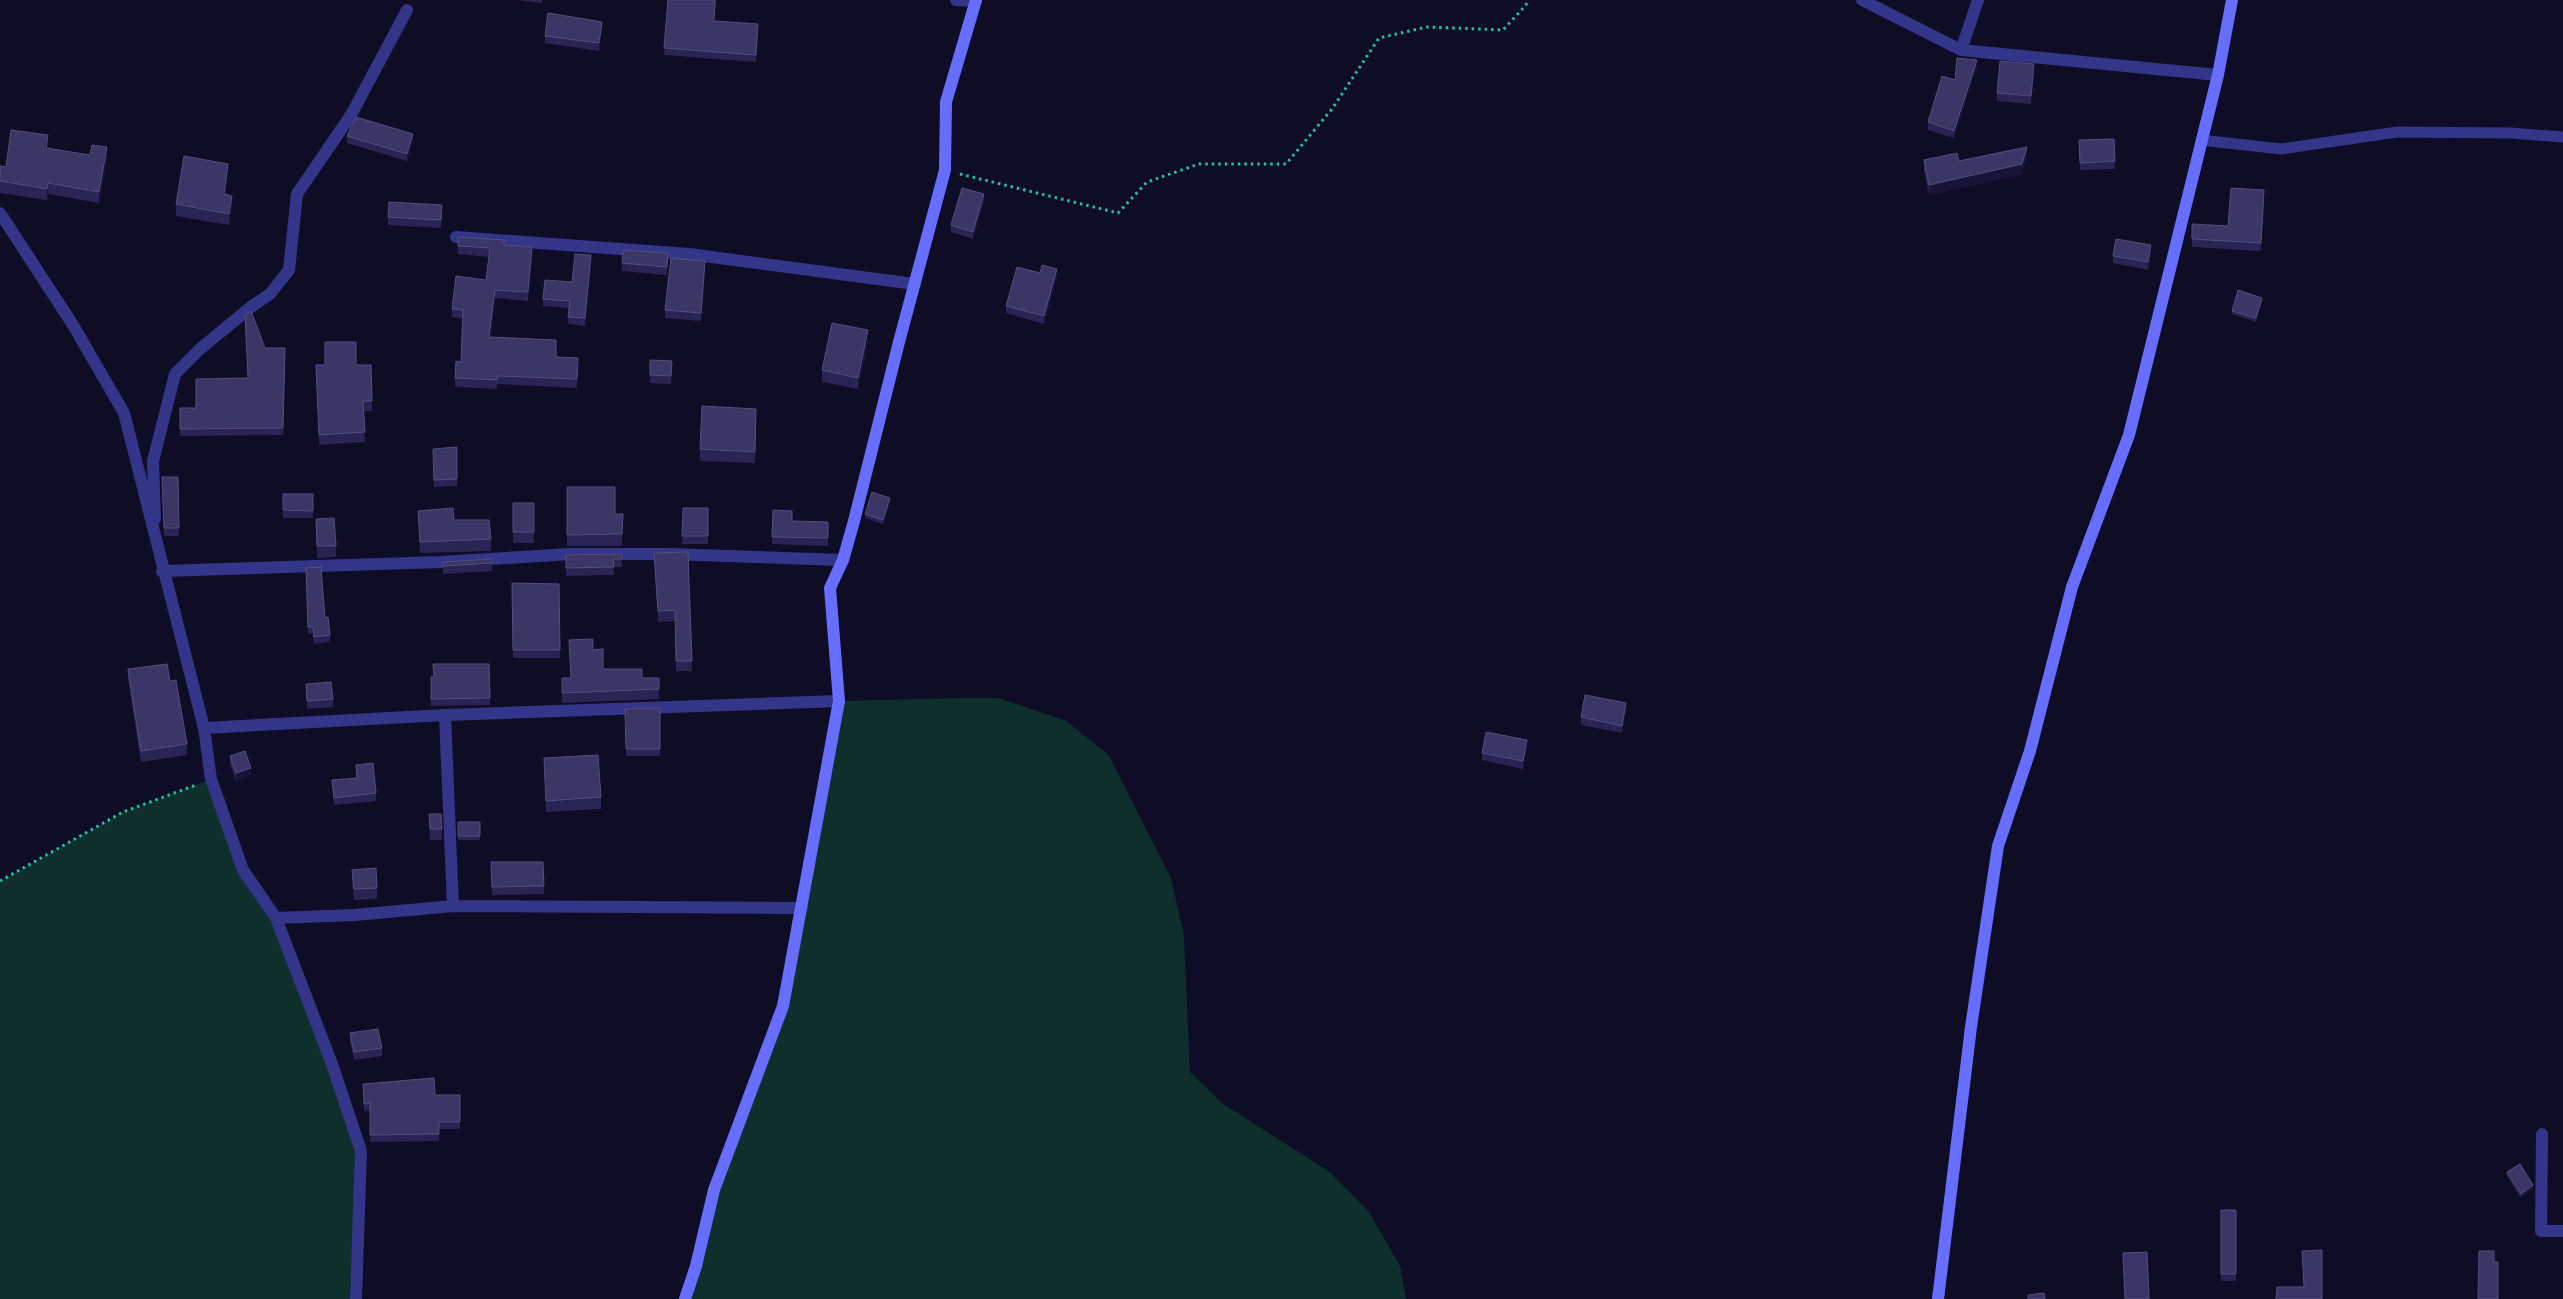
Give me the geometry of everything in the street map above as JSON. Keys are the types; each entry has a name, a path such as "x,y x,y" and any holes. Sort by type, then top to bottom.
{"street":[{"path":"685,1299 696,1266 714,1190 783,1006 839,702 830,588 843,560 945,170 946,102 976,0 956,0"},
{"path":"1862,0 1961,50 2218,75"},
{"path":"1961,50 1978,0"},
{"path":"1938,1299 1971,1027 1998,846 2030,751 2072,587 2128,435 2218,75 2232,0"},
{"path":"162,571 155,520 153,461 175,374 200,349 251,307 270,294 289,270 297,194 351,115 407,10"},
{"path":"0,213 73,324 124,413 162,571 204,728 211,779 243,870 276,918 332,1064 360,1151 356,1299"},
{"path":"456,236 689,254 915,284"},
{"path":"162,571 441,562 571,554 669,554 843,560"},
{"path":"204,728 445,715 839,702"},
{"path":"445,715 454,906"},
{"path":"276,918 356,916 454,906 802,908"},
{"path":"2542,1134 2541,1231 2563,1232"}],"lane":[{"path":"2201,140 2281,149 2397,132 2510,133 2563,137"}],"path":[{"path":"945,170 1118,213 1147,182 1200,164 1286,164 1332,109 1379,38 1427,27 1503,30 1526,5 1527,0"},
{"path":"0,881 124,812 211,779"}],"green space":[{"path":"999,698 1066,721 1108,754 1171,878 1184,936 1190,1072 1222,1103 1330,1172 1369,1212 1400,1266 1406,1299 685,1299 714,1190 783,1006 839,701"},
{"path":"211,779 243,870 276,918 361,1151 356,1299 0,1299 0,881 123,812"}],"building":[{"path":"668,0 715,0 714,21 758,24 756,55 664,48"},
{"path":"548,13 602,22 599,43 545,36"},
{"path":"1957,58 1977,60 1954,131 1928,122 1942,76 1955,80"},
{"path":"2000,61 2034,64 2031,96 1997,93"},
{"path":"356,117 413,134 407,154 347,136"},
{"path":"11,130 48,135 46,148 90,155 92,145 107,147 99,192 48,183 47,189 0,181 0,166 6,167"},
{"path":"2114,139 2115,161 2080,163 2079,140"},
{"path":"2027,147 2022,164 1929,185 1924,160 1957,153 1959,161"},
{"path":"184,156 228,164 224,194 232,196 229,214 176,204"},
{"path":"962,188 984,194 973,232 951,225"},
{"path":"2231,188 2264,190 2261,243 2192,239 2192,224 2228,226"},
{"path":"389,202 442,205 441,220 388,217"},
{"path":"458,237 504,240 504,245 532,247 528,292 495,290 489,337 556,340 556,357 578,358 577,379 497,376 497,380 455,378 456,361 461,362 463,310 452,309 456,276 486,280 490,248 458,246"},
{"path":"2116,239 2151,245 2148,262 2113,256"},
{"path":"623,250 668,253 667,267 622,263"},
{"path":"575,254 591,255 585,318 568,317 570,301 543,299 545,280 572,282"},
{"path":"671,258 705,261 701,313 665,310"},
{"path":"1042,265 1057,269 1044,316 1006,306 1017,267 1040,273"},
{"path":"2238,290 2262,298 2256,318 2232,311"},
{"path":"251,311 265,348 285,348 283,428 180,429 180,408 196,408 196,379 248,378 245,315"},
{"path":"832,323 868,330 858,378 822,370"},
{"path":"325,342 356,342 356,365 371,365 372,401 363,401 365,432 319,435 316,365 325,365"},
{"path":"650,360 672,361 671,376 650,375"},
{"path":"702,406 756,409 755,452 700,449"},
{"path":"457,447 457,479 434,480 433,449"},
{"path":"162,477 178,477 179,528 164,528"},
{"path":"567,487 615,487 615,514 623,514 622,534 567,535"},
{"path":"872,492 890,498 883,520 865,514"},
{"path":"283,494 313,494 313,511 283,510"},
{"path":"513,503 534,503 534,532 513,532"},
{"path":"453,508 454,520 489,520 491,539 420,542 418,511"},
{"path":"683,508 708,508 708,536 682,536"},
{"path":"773,510 792,511 792,521 828,522 828,538 772,537"},
{"path":"334,518 336,546 317,546 316,519"},
{"path":"688,552 692,661 676,661 675,610 658,611 654,553"},
{"path":"622,554 622,559 613,559 614,567 566,568 566,555"},
{"path":"492,559 492,563 443,566 443,562"},
{"path":"321,567 325,618 328,617 330,635 314,637 313,627 308,627 306,568"},
{"path":"512,583 559,584 560,650 513,650"},
{"path":"593,639 593,650 603,649 603,669 642,669 642,678 659,678 659,689 562,693 562,678 571,678 569,640"},
{"path":"167,664 170,681 176,680 187,744 141,751 128,669"},
{"path":"433,664 489,664 490,698 431,699 431,677 434,677"},
{"path":"331,682 333,699 307,701 306,684"},
{"path":"1585,695 1626,703 1622,726 1581,717"},
{"path":"660,708 660,749 626,749 625,709"},
{"path":"1486,732 1527,740 1523,761 1482,753"},
{"path":"245,751 251,768 236,773 230,756"},
{"path":"598,755 601,797 546,801 544,758"},
{"path":"373,763 376,793 334,798 332,780 357,778 356,765"},
{"path":"429,814 441,814 442,829 430,829"},
{"path":"458,822 480,822 480,836 458,836"},
{"path":"491,862 543,862 544,886 492,887"},
{"path":"376,868 377,888 354,889 352,870"},
{"path":"378,1029 382,1048 354,1052 350,1033"},
{"path":"434,1078 435,1095 460,1095 460,1122 439,1122 439,1134 370,1135 370,1103 364,1104 363,1084"},
{"path":"2520,1164 2533,1185 2521,1194 2507,1172"},
{"path":"2221,1210 2236,1210 2236,1274 2221,1274"},
{"path":"2322,1250 2322,1299 2276,1299 2277,1287 2304,1287 2302,1251"},
{"path":"2479,1251 2494,1251 2494,1262 2498,1262 2498,1299 2478,1299"},
{"path":"2147,1252 2149,1299 2125,1299 2123,1253"},
{"path":"2044,1293 2045,1299 2028,1299 2028,1295"}]}
